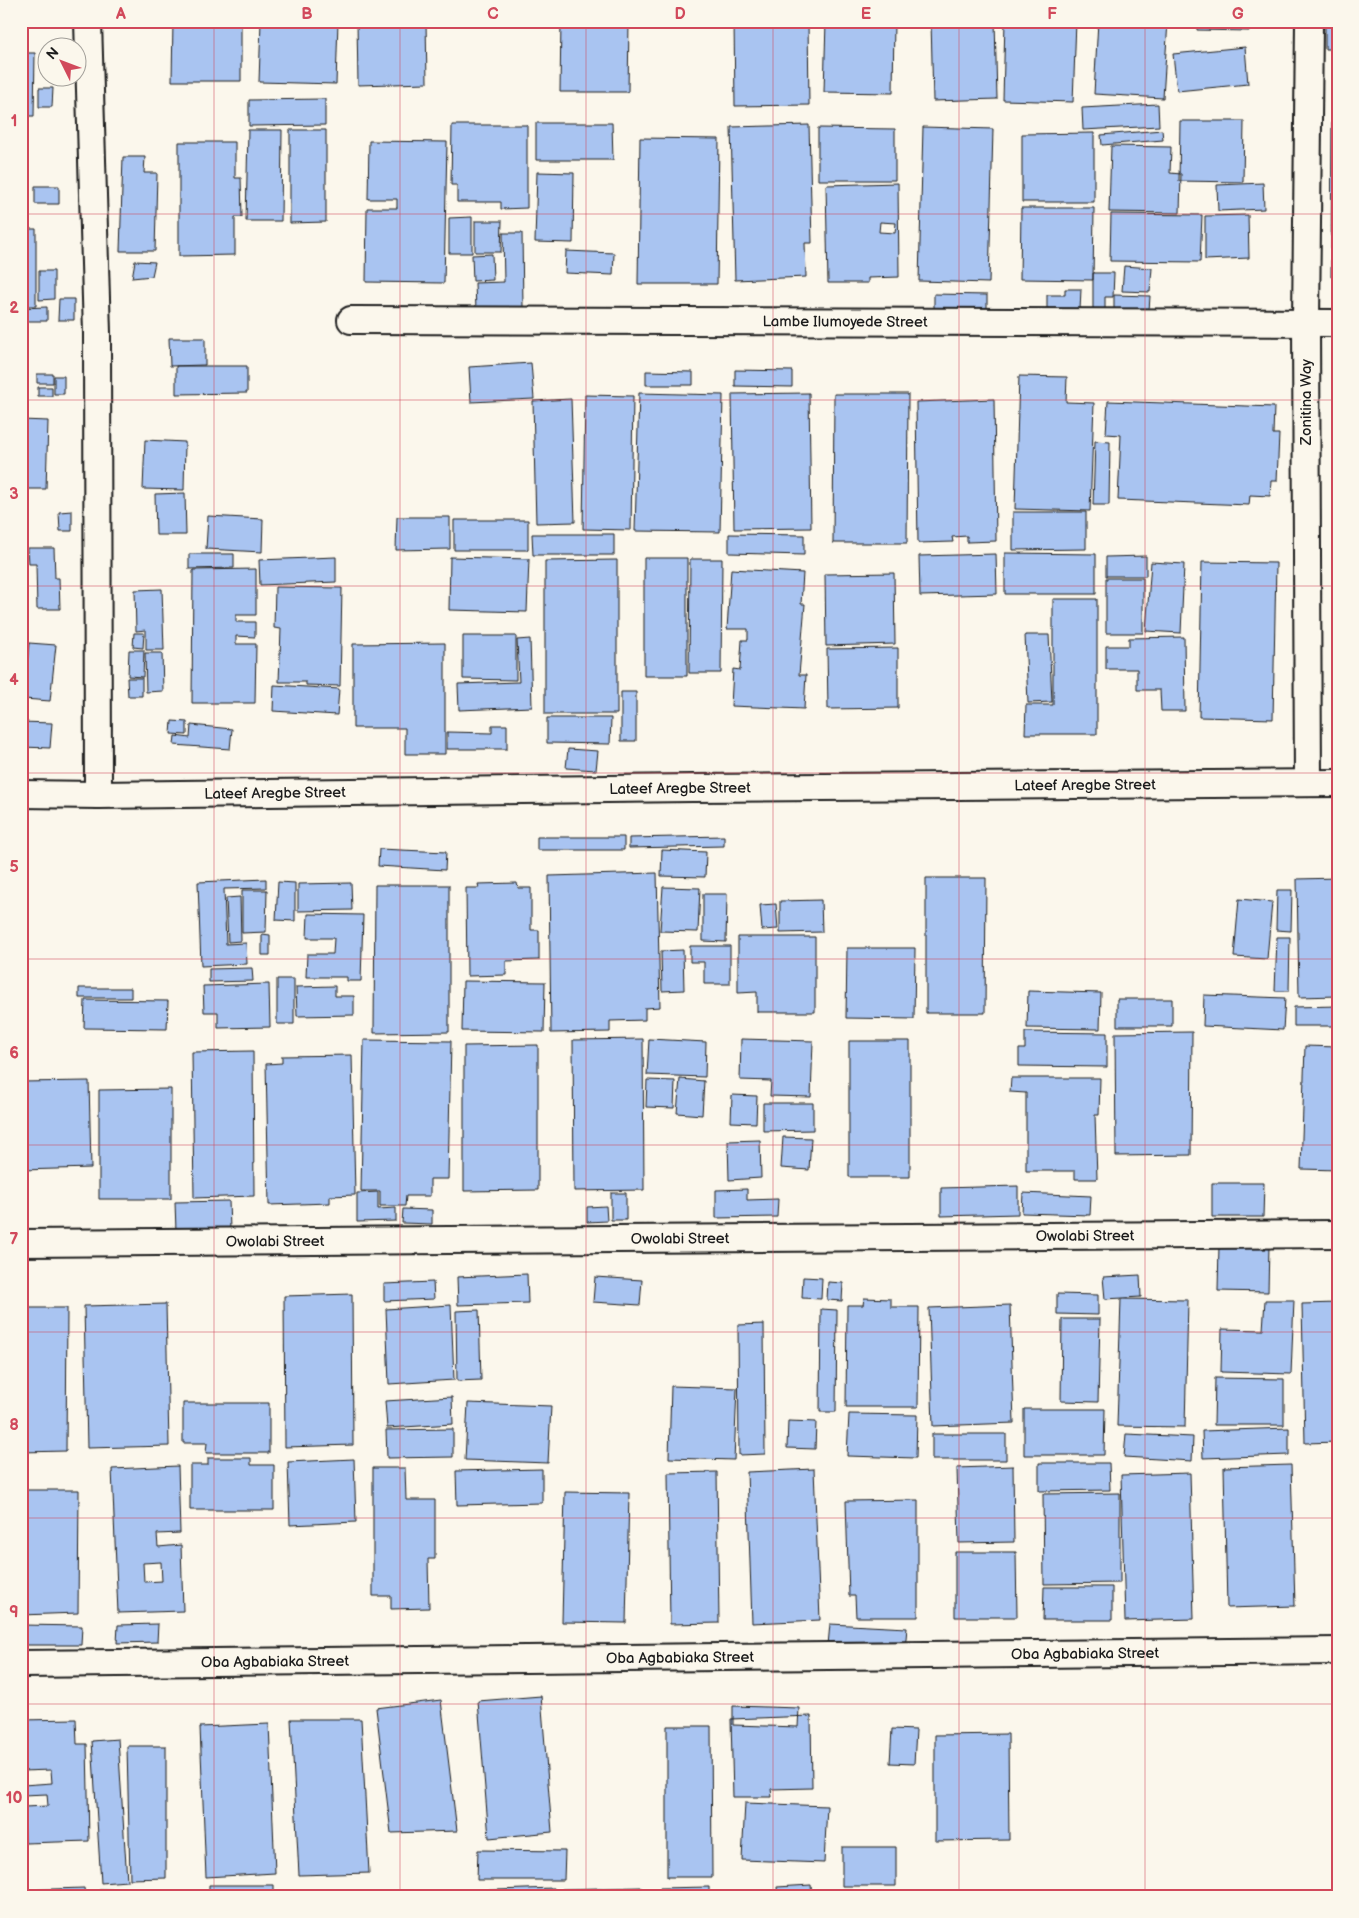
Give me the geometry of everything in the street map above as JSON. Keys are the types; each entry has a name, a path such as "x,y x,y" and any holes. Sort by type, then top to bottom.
{"street":[{"path":"88,21 97,333 98,795"},
{"name":"Zonitina Way","path":"1308,783 1306,323 1309,21"},
{"name":"Lambe Ilumoyede Street","path":"351,320 1338,323"},
{"name":"Lateef Aregbe Street","path":"21,794 98,795 692,788 1338,784"},
{"name":"Owolabi Street","path":"21,1243 1338,1234"},
{"name":"Oba Agbabiaka Street","path":"21,1664 1338,1651"}],"building":[{"path":"173,21 241,21 241,81 172,81"},
{"path":"261,21 338,21 336,84 259,82"},
{"path":"357,21 426,21 427,83 358,85"},
{"path":"561,21 629,21 628,92 560,92"},
{"path":"734,21 808,21 809,105 735,106"},
{"path":"826,21 894,21 893,93 824,92"},
{"path":"931,21 995,21 997,99 933,101"},
{"path":"1005,21 1076,21 1073,102 1003,100"},
{"path":"1098,21 1168,21 1163,98 1094,94"},
{"path":"1197,21 1249,21 1249,31 1197,30"},
{"path":"1325,21 1338,21 1338,49 1325,49"},
{"path":"1245,47 1248,84 1177,91 1173,54"},
{"path":"21,53 35,53 34,116 21,116"},
{"path":"39,88 53,88 52,107 39,107"},
{"path":"325,99 325,125 249,126 249,100"},
{"path":"1158,104 1159,126 1083,130 1082,108"},
{"path":"1332,105 1338,105 1338,277 1331,277"},
{"path":"1180,121 1244,121 1243,182 1179,181"},
{"path":"536,123 612,123 613,160 536,160"},
{"path":"452,125 527,125 527,208 501,209 501,202 457,202 457,185 451,185"},
{"path":"809,125 812,243 805,243 806,277 735,280 731,127"},
{"path":"923,127 993,129 989,283 919,281"},
{"path":"818,128 895,129 895,180 818,180"},
{"path":"248,130 282,130 281,221 246,221"},
{"path":"290,130 326,130 326,222 290,223"},
{"path":"1162,130 1163,140 1102,145 1101,135"},
{"path":"1094,133 1094,202 1022,202 1022,134"},
{"path":"640,138 719,139 717,284 638,284"},
{"path":"369,141 447,142 444,283 366,282 367,208 397,208 397,199 368,199"},
{"path":"179,142 235,142 235,178 241,178 242,217 235,217 235,255 179,256"},
{"path":"1111,146 1171,147 1170,173 1181,174 1180,213 1109,212"},
{"path":"123,157 145,157 144,173 157,173 155,251 120,251"},
{"path":"537,172 574,173 573,243 535,242"},
{"path":"898,183 899,277 868,278 868,283 828,283 826,185","holes":["880,222 896,223 895,233 879,232"]},
{"path":"1263,183 1264,209 1218,211 1217,185"},
{"path":"35,186 59,186 59,204 35,204"},
{"path":"1021,208 1094,208 1093,280 1020,279"},
{"path":"1111,214 1202,215 1200,262 1110,261"},
{"path":"1248,215 1249,258 1205,260 1205,216"},
{"path":"472,217 472,253 449,253 449,218"},
{"path":"475,221 502,221 501,252 475,252"},
{"path":"21,229 36,229 36,306 21,306"},
{"path":"503,233 522,233 523,308 476,310 475,283 504,282"},
{"path":"566,251 614,253 613,275 565,273"},
{"path":"492,254 493,280 473,281 472,255"},
{"path":"135,261 155,262 152,276 132,278"},
{"path":"1124,266 1152,268 1150,292 1122,291"},
{"path":"39,271 54,271 54,299 39,300"},
{"path":"1093,273 1114,273 1113,297 1105,297 1105,309 1093,310"},
{"path":"1065,289 1081,289 1080,310 1047,310 1047,295 1065,295"},
{"path":"934,294 987,295 987,310 934,309"},
{"path":"1114,295 1150,296 1149,311 1114,311"},
{"path":"59,299 74,299 74,320 58,320"},
{"path":"47,307 47,321 21,321 21,308"},
{"path":"169,338 205,338 205,365 170,366"},
{"path":"531,363 534,399 471,402 469,367"},
{"path":"176,366 247,366 247,393 176,394"},
{"path":"735,370 792,371 792,387 735,386"},
{"path":"646,371 693,372 693,385 646,385"},
{"path":"37,374 53,374 53,383 37,383"},
{"path":"54,376 64,376 64,394 54,394"},
{"path":"1019,376 1067,377 1066,402 1094,403 1090,511 1015,509"},
{"path":"38,387 52,387 52,396 38,396"},
{"path":"639,393 723,395 720,532 635,531"},
{"path":"809,393 811,528 734,529 732,394"},
{"path":"834,394 908,394 907,543 833,543"},
{"path":"585,395 633,396 631,530 583,529"},
{"path":"571,399 575,522 536,523 533,401"},
{"path":"994,399 996,541 967,542 967,536 952,537 953,542 918,543 916,402"},
{"path":"1108,401 1274,407 1273,434 1279,434 1277,481 1271,481 1270,496 1250,495 1249,505 1118,500 1121,435 1106,434"},
{"path":"21,420 48,421 46,489 21,489"},
{"path":"145,440 185,442 184,490 143,489"},
{"path":"1095,441 1110,442 1109,505 1093,505"},
{"path":"185,493 186,535 156,535 155,494"},
{"path":"72,511 72,531 60,531 59,512"},
{"path":"1013,512 1086,512 1086,549 1013,550"},
{"path":"208,516 263,519 262,552 206,549"},
{"path":"397,517 450,517 450,549 396,550"},
{"path":"454,520 528,520 528,550 454,550"},
{"path":"532,534 614,534 614,555 533,555"},
{"path":"729,534 804,535 804,555 729,553"},
{"path":"28,548 54,548 55,578 59,578 60,609 37,609 36,564 29,564"},
{"path":"1005,553 1096,554 1096,594 1005,594"},
{"path":"189,554 234,554 234,568 189,569"},
{"path":"996,554 997,594 920,596 919,556"},
{"path":"1336,555 1338,555 1338,586 1335,586"},
{"path":"1146,556 1146,576 1106,576 1106,557"},
{"path":"336,557 336,582 260,585 259,560"},
{"path":"450,557 529,559 527,612 449,610"},
{"path":"644,558 687,558 687,676 644,676"},
{"path":"690,559 722,559 721,673 689,673"},
{"path":"617,560 617,714 545,714 545,561"},
{"path":"1151,562 1184,564 1181,633 1146,631"},
{"path":"1202,562 1276,563 1273,719 1199,717"},
{"path":"256,569 256,615 236,615 236,622 255,622 255,637 236,636 236,644 256,644 255,703 192,703 193,570"},
{"path":"731,569 803,573 801,604 805,604 799,675 806,675 804,709 731,706 733,669 740,670 742,640 748,640 748,629 727,629"},
{"path":"894,573 895,644 826,646 825,574"},
{"path":"1106,578 1143,578 1143,633 1106,633"},
{"path":"275,587 342,588 340,686 306,685 306,682 279,682 281,629 274,628"},
{"path":"162,589 164,650 146,650 146,630 136,631 135,590"},
{"path":"1053,599 1097,599 1097,734 1025,734 1026,705 1053,705"},
{"path":"134,633 144,633 143,648 133,647"},
{"path":"1025,635 1049,635 1052,702 1028,703"},
{"path":"463,636 516,636 516,680 463,679"},
{"path":"1184,637 1185,711 1161,711 1160,690 1137,690 1137,669 1106,669 1106,646 1129,646 1129,638"},
{"path":"530,639 532,707 459,710 458,684 519,682 517,640"},
{"path":"29,643 56,645 50,701 24,699"},
{"path":"445,643 445,754 405,754 405,728 353,728 353,644"},
{"path":"898,648 898,708 828,709 827,649"},
{"path":"129,650 144,650 143,677 128,676"},
{"path":"145,653 162,653 163,691 146,692"},
{"path":"127,678 142,678 142,696 128,696"},
{"path":"274,685 339,689 337,715 273,711"},
{"path":"621,692 636,692 636,741 621,741"},
{"path":"547,718 611,718 610,744 547,743"},
{"path":"172,721 187,722 187,735 171,734"},
{"path":"21,722 52,723 50,748 21,747"},
{"path":"191,725 232,729 230,749 174,745 175,736 190,738"},
{"path":"492,725 507,725 507,749 447,749 447,732 492,733"},
{"path":"568,749 598,751 596,770 566,768"},
{"path":"724,836 724,846 629,848 629,838"},
{"path":"537,837 624,837 624,850 537,850"},
{"path":"379,849 446,852 445,870 378,866"},
{"path":"662,850 706,852 705,877 661,876"},
{"path":"657,873 660,1007 645,1008 645,1020 610,1021 610,1032 551,1033 549,876"},
{"path":"926,878 986,878 985,1013 926,1013"},
{"path":"1338,878 1338,996 1299,997 1297,879"},
{"path":"266,879 266,888 224,889 226,944 246,943 247,964 201,966 198,882"},
{"path":"278,882 295,883 295,921 276,920"},
{"path":"351,883 352,910 298,911 298,884"},
{"path":"517,883 518,888 531,888 531,930 539,930 539,960 506,961 506,975 467,976 466,888 479,888 478,884"},
{"path":"375,885 449,885 449,1032 374,1033"},
{"path":"663,887 700,888 698,932 660,931"},
{"path":"242,890 267,890 266,932 242,933"},
{"path":"1277,890 1292,890 1291,931 1276,930"},
{"path":"703,894 727,894 726,942 703,941"},
{"path":"240,897 241,941 228,942 226,898"},
{"path":"1239,899 1272,902 1267,959 1234,957"},
{"path":"821,900 822,932 780,933 780,901"},
{"path":"776,904 778,929 762,930 760,905"},
{"path":"308,914 363,915 361,981 347,981 347,977 306,977 307,954 333,954 334,938 307,938"},
{"path":"262,934 270,935 270,955 262,955"},
{"path":"738,937 815,937 815,1012 757,1012 757,992 738,993"},
{"path":"1277,937 1290,937 1289,991 1275,991"},
{"path":"690,946 730,946 730,984 704,984 704,962 690,962"},
{"path":"847,948 915,948 914,1019 846,1018"},
{"path":"683,950 684,990 662,991 661,951"},
{"path":"252,968 253,981 209,982 209,969"},
{"path":"277,979 294,979 294,1024 277,1024"},
{"path":"463,981 545,982 544,1032 462,1031"},
{"path":"269,984 270,1027 218,1028 218,1012 204,1012 203,986"},
{"path":"335,986 335,996 354,996 354,1015 297,1016 296,987"},
{"path":"79,988 131,988 131,998 79,998"},
{"path":"1028,991 1101,993 1100,1029 1027,1028"},
{"path":"1204,995 1285,998 1283,1030 1203,1026"},
{"path":"1117,999 1172,999 1172,1026 1117,1026"},
{"path":"85,1000 168,1001 167,1029 84,1028"},
{"path":"1338,1006 1338,1026 1294,1026 1294,1007"},
{"path":"1025,1032 1107,1033 1107,1067 1019,1066 1019,1049 1025,1049"},
{"path":"1192,1032 1191,1155 1116,1156 1115,1033"},
{"path":"643,1039 644,1190 574,1191 573,1040"},
{"path":"649,1039 706,1042 705,1077 647,1075"},
{"path":"741,1039 813,1041 811,1097 770,1096 771,1081 740,1080"},
{"path":"364,1040 451,1041 448,1179 430,1179 430,1196 406,1196 405,1206 380,1206 380,1191 361,1191"},
{"path":"849,1041 910,1041 910,1177 849,1177"},
{"path":"538,1045 538,1190 464,1191 464,1046"},
{"path":"1305,1046 1338,1047 1338,1170 1301,1169"},
{"path":"253,1051 254,1196 194,1198 192,1052"},
{"path":"352,1055 355,1195 330,1196 330,1203 269,1205 266,1064 282,1063 282,1056"},
{"path":"1011,1078 1100,1078 1099,1115 1095,1115 1097,1179 1075,1179 1075,1171 1026,1171 1026,1093 1010,1092"},
{"path":"680,1079 704,1081 702,1115 677,1113"},
{"path":"647,1080 675,1081 674,1108 646,1107"},
{"path":"89,1081 91,1168 21,1170 21,1082"},
{"path":"171,1089 171,1199 99,1199 99,1090"},
{"path":"732,1095 757,1096 756,1123 731,1122"},
{"path":"763,1103 813,1103 813,1130 763,1131"},
{"path":"783,1137 811,1138 809,1170 781,1168"},
{"path":"760,1140 761,1178 729,1180 728,1141"},
{"path":"1212,1183 1264,1183 1263,1217 1212,1217"},
{"path":"1018,1186 1018,1214 941,1216 941,1188"},
{"path":"747,1189 747,1200 778,1199 777,1217 716,1218 716,1190"},
{"path":"378,1192 378,1209 396,1208 396,1221 357,1222 357,1193"},
{"path":"611,1193 626,1193 626,1220 611,1220"},
{"path":"1023,1193 1091,1196 1090,1215 1022,1213"},
{"path":"229,1201 230,1229 176,1231 175,1202"},
{"path":"606,1206 607,1221 587,1222 587,1207"},
{"path":"403,1209 432,1210 432,1224 402,1223"},
{"path":"1219,1245 1269,1245 1268,1292 1218,1291"},
{"path":"1333,1271 1338,1271 1338,1287 1332,1287"},
{"path":"527,1274 528,1303 458,1305 457,1277"},
{"path":"1140,1275 1141,1297 1105,1299 1103,1277"},
{"path":"595,1277 642,1280 640,1305 593,1302"},
{"path":"803,1277 822,1278 821,1299 802,1298"},
{"path":"433,1282 434,1299 384,1301 384,1284"},
{"path":"828,1282 843,1283 842,1301 827,1300"},
{"path":"352,1294 353,1445 285,1447 284,1296"},
{"path":"1057,1294 1098,1295 1098,1315 1057,1314"},
{"path":"864,1298 891,1299 891,1307 919,1307 918,1407 846,1407 847,1305 863,1305"},
{"path":"1121,1299 1188,1300 1185,1427 1117,1426"},
{"path":"1265,1300 1294,1300 1291,1374 1221,1372 1222,1329 1263,1330"},
{"path":"1338,1303 1338,1442 1305,1443 1302,1304"},
{"path":"166,1304 169,1446 87,1448 84,1306"},
{"path":"451,1305 454,1380 389,1384 386,1309"},
{"path":"1010,1305 1014,1423 933,1426 929,1308"},
{"path":"21,1308 67,1308 66,1451 21,1452"},
{"path":"821,1309 837,1310 836,1412 820,1412"},
{"path":"479,1310 481,1380 457,1381 456,1311"},
{"path":"1062,1319 1100,1319 1098,1402 1061,1401"},
{"path":"764,1324 765,1454 739,1455 738,1325"},
{"path":"1215,1378 1284,1379 1284,1425 1214,1425"},
{"path":"671,1386 737,1388 734,1460 669,1458"},
{"path":"452,1397 453,1424 387,1428 385,1401"},
{"path":"183,1403 269,1403 269,1453 206,1453 207,1443 183,1443"},
{"path":"468,1403 551,1406 548,1463 465,1460"},
{"path":"1024,1409 1105,1409 1104,1455 1024,1455"},
{"path":"849,1414 917,1415 916,1458 847,1456"},
{"path":"788,1421 816,1422 815,1449 787,1448"},
{"path":"1289,1428 1289,1455 1203,1458 1202,1431"},
{"path":"453,1429 453,1457 387,1458 386,1430"},
{"path":"932,1434 1006,1434 1006,1460 932,1460"},
{"path":"1126,1434 1193,1437 1192,1461 1124,1457"},
{"path":"208,1458 251,1458 251,1465 274,1465 274,1510 190,1510 190,1465 208,1465"},
{"path":"354,1459 356,1522 290,1525 288,1462"},
{"path":"1039,1463 1109,1463 1110,1490 1039,1491"},
{"path":"1291,1465 1295,1606 1227,1608 1224,1467"},
{"path":"178,1466 180,1533 157,1534 158,1547 181,1545 183,1611 118,1613 112,1469","holes":["161,1562 162,1581 144,1582 143,1563"]},
{"path":"1013,1466 1014,1542 959,1543 957,1468"},
{"path":"373,1468 405,1468 406,1500 435,1500 435,1559 428,1559 429,1608 391,1609 391,1596 373,1596"},
{"path":"542,1469 542,1503 457,1505 456,1471"},
{"path":"814,1469 820,1620 752,1623 747,1472"},
{"path":"717,1472 719,1623 670,1624 668,1473"},
{"path":"1190,1473 1194,1619 1125,1621 1121,1475"},
{"path":"21,1490 79,1490 78,1613 21,1615"},
{"path":"565,1492 629,1493 626,1623 562,1622"},
{"path":"1120,1493 1120,1583 1044,1584 1043,1494"},
{"path":"918,1500 918,1617 856,1617 855,1596 849,1596 846,1501"},
{"path":"955,1552 1016,1552 1017,1617 955,1617"},
{"path":"1044,1587 1112,1587 1112,1620 1043,1620"},
{"path":"158,1624 157,1642 117,1643 118,1625"},
{"path":"830,1624 907,1628 905,1649 828,1645"},
{"path":"21,1625 82,1626 81,1645 21,1645"},
{"path":"541,1696 552,1832 489,1838 478,1701"},
{"path":"441,1700 457,1831 391,1833 376,1708"},
{"path":"733,1706 799,1708 798,1727 733,1725"},
{"path":"811,1716 812,1788 771,1789 772,1797 733,1797 731,1719"},
{"path":"76,1719 77,1744 87,1744 89,1841 25,1843 24,1807 48,1806 47,1794 23,1795 23,1785 52,1783 51,1770 22,1771 21,1720"},
{"path":"291,1719 361,1719 369,1873 299,1875"},
{"path":"269,1724 275,1873 206,1877 200,1727"},
{"path":"667,1726 711,1726 712,1877 667,1877"},
{"path":"892,1729 916,1730 914,1764 890,1763"},
{"path":"1008,1734 1009,1840 935,1841 935,1735"},
{"path":"118,1739 127,1881 101,1883 92,1741"},
{"path":"127,1746 166,1746 166,1878 130,1879"},
{"path":"745,1803 827,1806 824,1863 742,1860"},
{"path":"842,1847 896,1847 896,1886 842,1886"},
{"path":"478,1850 565,1851 564,1880 477,1880"},
{"path":"209,1885 274,1885 274,1897 209,1897"},
{"path":"811,1885 812,1897 778,1897 777,1887"},
{"path":"641,1887 641,1897 563,1897 562,1889"},
{"path":"709,1887 709,1897 660,1897 660,1888"},
{"path":"84,1888 85,1897 21,1897 21,1890"},
{"path":"554,1888 555,1897 468,1897 468,1891"},
{"path":"100,1889 168,1891 167,1897 100,1897"}]}
